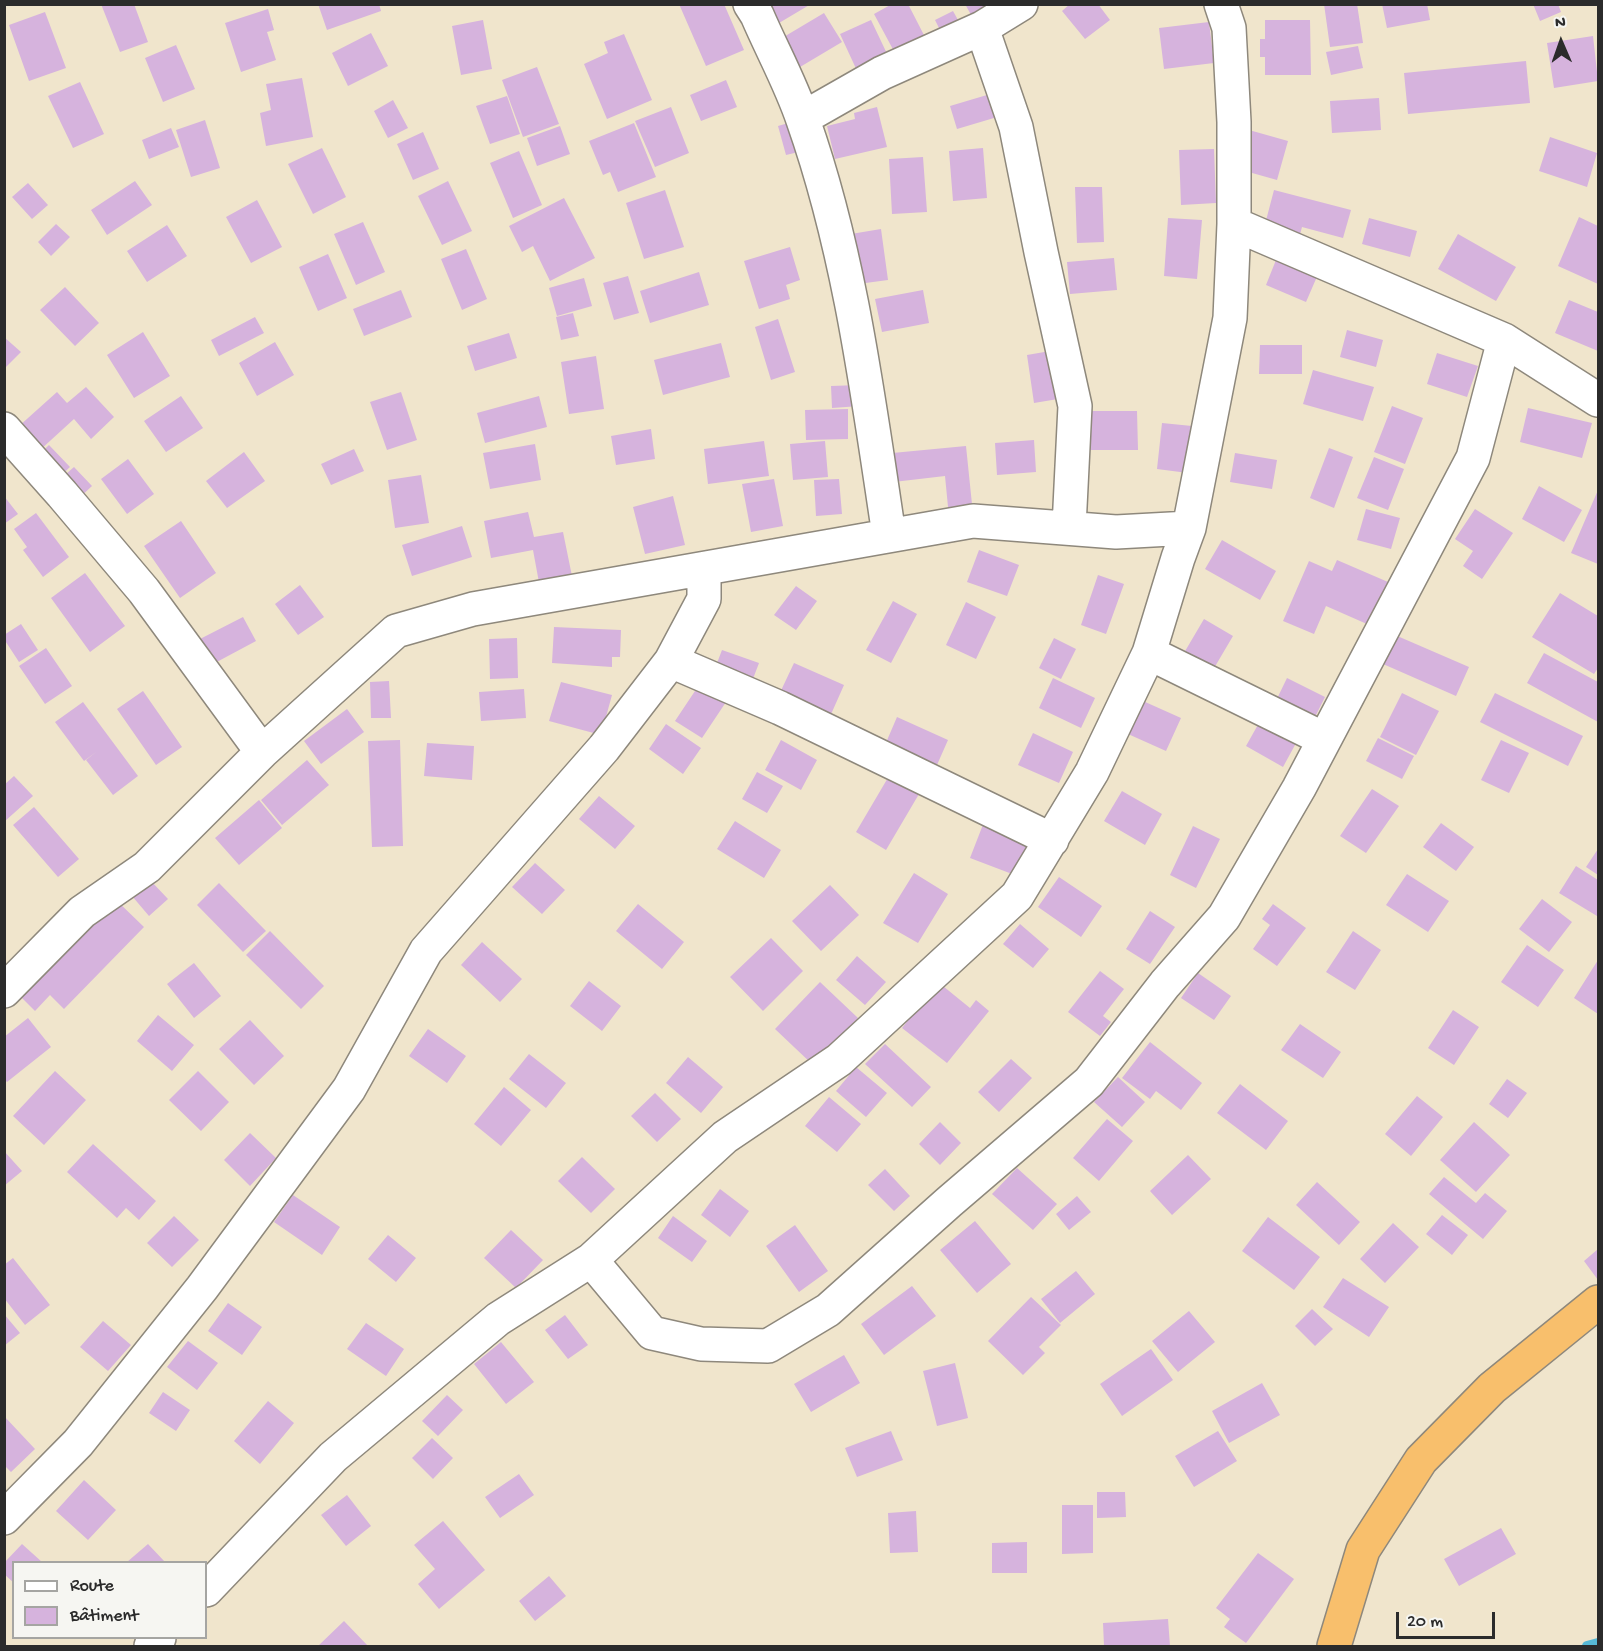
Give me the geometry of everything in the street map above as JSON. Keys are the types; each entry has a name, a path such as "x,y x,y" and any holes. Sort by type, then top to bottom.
{"highway":[{"path":"1334,1647 1363,1550 1421,1460 1492,1388 1599,1302"}],"street":[{"path":"750,4 803,118 829,202 859,344 889,536"},
{"path":"803,118 882,73 982,28 1021,4"},
{"path":"207,1589 333,1457 498,1319 591,1260 725,1137 839,1060 1017,896 1092,772 1149,653 1189,528 1230,318 1234,224 1234,122 1229,28 1221,4"},
{"path":"982,28 1016,127 1075,406 1069,527"},
{"path":"1234,224 1504,340 1599,400"},
{"path":"591,1260 652,1333 701,1344 768,1346 828,1310 1089,1082 1165,984 1224,917 1299,788 1473,458 1504,340"},
{"path":"4,429 144,591 262,752"},
{"path":"4,992 82,912 147,867 262,752 396,631 473,609 973,520 1116,532 1189,528"},
{"path":"4,1518 78,1443 216,1269 349,1089 426,951 603,748 671,661 704,599 704,569"},
{"path":"1149,653 1324,739"},
{"path":"671,661 780,708 1052,840"}],"building":[{"path":"101,4 134,4 148,42 120,52"},
{"path":"318,4 379,4 381,11 327,30"},
{"path":"679,4 724,4 744,50 706,66"},
{"path":"769,4 811,4 779,23"},
{"path":"892,4 908,4 926,39 896,55 874,14"},
{"path":"965,4 1005,4 975,22"},
{"path":"1070,4 1098,4 1110,20 1085,39 1062,11"},
{"path":"1324,4 1357,4 1363,43 1330,47"},
{"path":"1382,4 1427,4 1430,20 1387,28"},
{"path":"1533,4 1558,4 1561,12 1540,21"},
{"path":"268,9 274,30 267,32 276,60 241,72 225,23"},
{"path":"953,11 963,29 944,38 935,20"},
{"path":"45,12 66,68 29,81 9,25"},
{"path":"824,13 842,42 800,67 782,38"},
{"path":"483,20 492,69 461,75 452,26"},
{"path":"871,20 890,60 859,75 840,34"},
{"path":"1265,20 1310,20 1311,75 1265,75 1265,57 1260,57 1260,39 1265,39"},
{"path":"1209,22 1214,63 1164,69 1159,28"},
{"path":"371,33 388,66 348,86 332,53"},
{"path":"624,34 652,100 607,119 584,64 608,53 604,42"},
{"path":"1593,36 1598,81 1554,88 1547,43"},
{"path":"176,45 195,89 163,102 145,58"},
{"path":"1358,46 1363,68 1331,75 1326,52"},
{"path":"1526,61 1530,103 1408,114 1404,73"},
{"path":"537,67 559,124 523,137 502,80"},
{"path":"302,78 313,137 266,146 260,113 271,110 266,84"},
{"path":"726,80 737,107 701,121 690,95"},
{"path":"80,82 104,134 73,148 48,96"},
{"path":"997,92 1004,115 957,129 950,106"},
{"path":"507,96 520,134 490,144 476,106"},
{"path":"1379,98 1381,130 1332,133 1330,101"},
{"path":"393,100 408,128 388,138 374,111"},
{"path":"671,107 689,153 655,167 635,121"},
{"path":"877,107 887,147 835,159 827,126 855,119 854,113"},
{"path":"205,120 220,168 191,177 176,130"},
{"path":"799,120 807,150 786,155 778,126"},
{"path":"634,123 656,177 618,192 610,172 603,175 589,141"},
{"path":"560,126 570,154 537,166 527,138"},
{"path":"171,128 179,147 149,159 142,140"},
{"path":"1249,130 1288,141 1277,180 1238,169"},
{"path":"423,132 439,169 413,180 397,144"},
{"path":"1550,137 1597,153 1587,187 1539,171"},
{"path":"322,148 346,197 313,214 288,164"},
{"path":"983,148 987,198 953,201 949,151"},
{"path":"1214,149 1216,203 1181,205 1179,150"},
{"path":"519,151 542,205 513,218 490,163"},
{"path":"923,157 927,212 892,214 889,159"},
{"path":"135,181 152,205 107,235 91,210"},
{"path":"448,181 472,231 442,245 418,196"},
{"path":"28,183 48,205 32,219 12,197"},
{"path":"1075,187 1102,187 1104,242 1077,243"},
{"path":"665,190 684,247 644,259 626,203"},
{"path":"1274,190 1351,210 1343,238 1302,227 1298,242 1263,232"},
{"path":"564,198 595,258 550,281 533,246 522,252 509,226"},
{"path":"257,200 282,247 251,263 226,217"},
{"path":"1579,217 1598,226 1598,284 1558,266"},
{"path":"1168,218 1202,220 1197,279 1164,276"},
{"path":"1369,218 1417,231 1410,257 1362,244"},
{"path":"363,222 385,272 356,285 334,234"},
{"path":"56,224 70,237 51,256 38,242"},
{"path":"167,225 187,256 147,282 127,251"},
{"path":"881,229 888,280 858,284 851,234"},
{"path":"1458,234 1516,267 1496,301 1438,269"},
{"path":"790,247 800,280 786,285 790,299 759,309 744,261"},
{"path":"466,249 487,299 462,310 441,259"},
{"path":"328,254 347,298 318,311 299,267"},
{"path":"1278,255 1319,272 1306,302 1266,285"},
{"path":"1114,258 1117,290 1070,294 1067,262"},
{"path":"699,272 709,305 650,323 640,291"},
{"path":"628,276 639,313 614,320 603,283"},
{"path":"584,278 592,306 557,316 549,288"},
{"path":"65,287 99,323 75,346 40,310"},
{"path":"401,290 412,317 364,336 353,309"},
{"path":"923,290 929,323 882,332 875,299"},
{"path":"1569,300 1598,312 1598,351 1555,333"},
{"path":"573,313 579,336 561,340 556,317"},
{"path":"255,317 264,333 219,356 211,340"},
{"path":"778,319 795,372 771,380 755,327"},
{"path":"1347,330 1383,340 1376,367 1340,357"},
{"path":"143,332 170,376 134,398 107,355"},
{"path":"509,333 517,358 475,371 467,346"},
{"path":"4,337 21,352 4,369"},
{"path":"275,342 294,375 257,396 239,363"},
{"path":"721,343 730,377 663,395 654,360"},
{"path":"1260,345 1302,345 1302,374 1259,374"},
{"path":"1056,350 1064,398 1034,403 1027,355"},
{"path":"1437,353 1478,366 1467,397 1427,384"},
{"path":"596,356 604,409 569,414 561,362"},
{"path":"1313,370 1374,387 1363,421 1303,404"},
{"path":"859,385 860,406 832,408 831,386"},
{"path":"86,387 114,417 91,439 74,419 39,451 18,427 57,392 67,403"},
{"path":"401,392 417,440 387,450 370,402"},
{"path":"181,396 203,428 166,452 144,421"},
{"path":"539,396 547,427 485,443 477,413"},
{"path":"1392,406 1423,418 1405,464 1374,452"},
{"path":"1528,408 1592,423 1582,458 1520,442"},
{"path":"848,409 848,439 806,440 805,410"},
{"path":"1088,411 1137,411 1138,450 1089,450"},
{"path":"1162,423 1192,426 1188,473 1157,469"},
{"path":"651,429 655,459 616,465 611,436"},
{"path":"1034,440 1036,472 997,475 995,443"},
{"path":"764,441 769,476 708,484 704,449"},
{"path":"825,441 828,477 793,480 790,444"},
{"path":"535,444 541,480 490,489 483,453"},
{"path":"49,445 70,467 55,481 34,459"},
{"path":"966,446 973,514 949,517 945,476 885,483 882,454"},
{"path":"1329,448 1353,457 1334,508 1310,498"},
{"path":"354,449 364,471 331,485 321,464"},
{"path":"244,452 265,481 227,508 206,481"},
{"path":"1235,453 1277,460 1272,489 1230,482"},
{"path":"1374,457 1404,469 1388,510 1357,498"},
{"path":"128,459 154,494 127,514 101,479"},
{"path":"74,467 92,486 76,501 58,481"},
{"path":"421,475 429,523 395,528 388,480"},
{"path":"774,479 783,526 751,532 742,484"},
{"path":"839,479 842,514 816,516 814,480"},
{"path":"1539,486 1582,510 1564,542 1522,519"},
{"path":"1598,490 1598,564 1571,553"},
{"path":"4,496 18,514 4,524"},
{"path":"673,496 685,545 645,554 633,507"},
{"path":"1366,509 1400,518 1391,549 1357,540"},
{"path":"1475,509 1513,533 1482,579 1463,566 1473,551 1455,539"},
{"path":"528,512 534,537 563,532 573,581 540,588 533,550 491,558 484,521"},
{"path":"36,513 69,557 43,577 23,550 27,547 14,529"},
{"path":"181,521 216,573 180,598 144,546"},
{"path":"462,526 472,557 412,576 402,545"},
{"path":"1222,540 1276,571 1260,600 1205,569"},
{"path":"979,550 1019,565 1007,596 967,582"},
{"path":"1337,560 1395,585 1376,628 1326,606 1314,634 1283,621 1309,561 1332,571"},
{"path":"85,573 125,626 90,652 51,598"},
{"path":"1098,575 1124,584 1106,634 1081,625"},
{"path":"300,585 324,617 298,635 275,604"},
{"path":"796,586 817,601 796,630 774,615"},
{"path":"1560,593 1598,616 1598,668 1594,674 1532,637"},
{"path":"893,601 917,614 891,663 866,650"},
{"path":"966,602 996,617 976,659 946,645"},
{"path":"243,617 256,641 213,664 200,639"},
{"path":"1204,619 1233,636 1210,675 1181,658"},
{"path":"21,624 38,650 19,662 4,639 4,635"},
{"path":"554,627 621,630 620,657 612,657 612,667 552,663"},
{"path":"1395,635 1469,667 1456,696 1383,664"},
{"path":"517,638 518,678 490,679 489,639"},
{"path":"1054,638 1076,649 1061,679 1039,668"},
{"path":"46,648 72,686 45,704 19,666"},
{"path":"722,650 759,663 751,684 714,671"},
{"path":"1544,653 1598,682 1598,722 1527,683"},
{"path":"794,663 844,685 828,721 777,699"},
{"path":"1053,678 1095,698 1081,728 1039,708"},
{"path":"1287,678 1325,697 1311,725 1273,707"},
{"path":"389,681 391,718 371,718 370,682"},
{"path":"561,682 612,695 601,735 549,721"},
{"path":"699,685 726,702 702,738 675,721"},
{"path":"524,689 526,718 481,721 479,692"},
{"path":"143,691 182,747 156,765 117,709"},
{"path":"1402,693 1439,711 1416,755 1380,737"},
{"path":"1495,693 1583,736 1568,766 1480,722"},
{"path":"1143,701 1181,718 1166,751 1128,734"},
{"path":"83,702 138,776 113,795 86,760 96,752 84,761 55,722"},
{"path":"347,709 364,732 321,764 304,741"},
{"path":"1264,714 1301,734 1283,767 1246,746"},
{"path":"897,717 948,740 933,774 882,752"},
{"path":"666,724 701,748 683,774 649,749"},
{"path":"1033,733 1073,752 1059,783 1018,765"},
{"path":"1378,738 1414,756 1402,779 1366,761"},
{"path":"400,740 403,846 372,847 368,741"},
{"path":"781,740 817,760 801,790 765,770"},
{"path":"1501,740 1529,753 1509,793 1481,780"},
{"path":"427,743 474,746 472,780 424,776"},
{"path":"307,760 329,785 282,825 261,800"},
{"path":"757,772 783,786 767,813 742,799"},
{"path":"14,776 33,796 4,822 4,785"},
{"path":"889,776 919,794 886,850 856,832"},
{"path":"1372,789 1399,806 1366,853 1340,836"},
{"path":"1122,791 1162,814 1145,845 1104,821"},
{"path":"599,796 635,826 615,849 579,819"},
{"path":"259,800 282,828 239,865 215,838"},
{"path":"34,807 79,859 58,877 13,825"},
{"path":"735,821 781,850 764,878 717,849"},
{"path":"984,822 1033,841 1020,877 970,858"},
{"path":"1441,823 1474,847 1456,871 1423,847"},
{"path":"1193,826 1220,839 1196,888 1170,875"},
{"path":"1598,849 1598,875 1586,867"},
{"path":"535,863 565,890 542,914 512,887"},
{"path":"1576,866 1598,880 1597,916 1559,893"},
{"path":"914,873 948,894 918,943 883,923"},
{"path":"1407,874 1449,901 1428,932 1386,905"},
{"path":"1059,877 1102,906 1081,937 1038,907"},
{"path":"150,880 168,899 149,916 132,896"},
{"path":"219,883 266,931 243,952 197,905"},
{"path":"830,885 859,915 821,951 792,921"},
{"path":"114,898 144,927 64,1009 50,995 35,1011 19,995"},
{"path":"1542,899 1572,922 1549,952 1519,929"},
{"path":"638,904 684,942 662,969 616,931"},
{"path":"1273,904 1306,928 1277,966 1253,949 1270,925 1262,919"},
{"path":"1150,911 1175,927 1150,964 1126,949"},
{"path":"1020,924 1049,949 1033,968 1003,944"},
{"path":"270,931 324,986 301,1009 246,955"},
{"path":"1353,931 1381,950 1355,990 1326,972"},
{"path":"771,938 803,971 763,1011 730,977"},
{"path":"482,942 522,979 500,1002 461,965"},
{"path":"1527,945 1564,970 1538,1007 1501,982"},
{"path":"857,956 886,982 865,1005 836,980"},
{"path":"1598,960 1598,1014 1574,998"},
{"path":"194,963 221,996 194,1018 167,984"},
{"path":"1100,971 1124,989 1103,1016 1111,1022 1100,1036 1068,1012"},
{"path":"1198,973 1231,996 1214,1020 1181,998"},
{"path":"589,981 621,1006 602,1031 570,1006"},
{"path":"820,982 858,1018 813,1065 775,1029"},
{"path":"938,982 970,1008 976,1000 989,1011 947,1063 902,1028"},
{"path":"1453,1010 1479,1027 1454,1065 1428,1048"},
{"path":"158,1015 194,1045 172,1071 137,1041"},
{"path":"28,1018 51,1047 7,1082 4,1079 4,1037"},
{"path":"250,1020 284,1056 254,1085 219,1049"},
{"path":"1300,1024 1341,1052 1323,1078 1281,1050"},
{"path":"428,1029 466,1056 447,1083 409,1056"},
{"path":"1150,1042 1202,1083 1181,1110 1156,1091 1150,1099 1122,1078"},
{"path":"885,1044 931,1087 912,1107 865,1064"},
{"path":"529,1054 566,1083 546,1108 509,1079"},
{"path":"688,1057 723,1087 701,1113 666,1083"},
{"path":"1011,1059 1032,1078 999,1112 978,1092"},
{"path":"856,1067 887,1093 866,1117 836,1091"},
{"path":"55,1071 86,1100 44,1145 13,1116"},
{"path":"198,1071 229,1102 201,1131 169,1100"},
{"path":"1118,1077 1145,1102 1122,1127 1094,1102"},
{"path":"1507,1079 1527,1093 1508,1118 1489,1104"},
{"path":"1240,1084 1288,1121 1266,1150 1217,1113"},
{"path":"504,1087 531,1110 501,1146 474,1124"},
{"path":"655,1093 681,1119 657,1142 631,1116"},
{"path":"1417,1096 1443,1117 1411,1156 1385,1134"},
{"path":"829,1097 861,1124 837,1152 805,1126"},
{"path":"1107,1119 1133,1141 1099,1181 1073,1158"},
{"path":"940,1122 961,1143 940,1165 919,1144"},
{"path":"1474,1122 1510,1155 1476,1192 1440,1160"},
{"path":"250,1133 276,1158 250,1186 224,1160"},
{"path":"93,1144 156,1201 139,1220 126,1208 117,1218 67,1172"},
{"path":"4,1151 22,1171 4,1186"},
{"path":"1188,1155 1211,1179 1172,1215 1150,1191"},
{"path":"582,1157 615,1189 591,1213 558,1181"},
{"path":"1017,1168 1057,1204 1033,1230 992,1194"},
{"path":"885,1169 910,1196 894,1211 868,1185"},
{"path":"1444,1177 1476,1203 1485,1193 1507,1211 1483,1239 1429,1194"},
{"path":"1317,1182 1360,1222 1339,1245 1296,1205"},
{"path":"720,1189 749,1211 730,1237 701,1215"},
{"path":"293,1195 340,1227 322,1255 274,1222"},
{"path":"1077,1196 1091,1212 1069,1230 1056,1214"},
{"path":"1442,1215 1468,1235 1452,1255 1426,1234"},
{"path":"174,1216 199,1240 172,1267 147,1243"},
{"path":"673,1216 707,1241 692,1262 658,1238"},
{"path":"1268,1217 1320,1257 1294,1290 1242,1251"},
{"path":"975,1221 1011,1264 977,1293 940,1250"},
{"path":"1393,1223 1419,1247 1385,1283 1360,1259"},
{"path":"795,1225 828,1271 799,1292 766,1246"},
{"path":"511,1230 543,1260 516,1288 484,1258"},
{"path":"388,1235 416,1258 396,1282 368,1259"},
{"path":"1598,1249 1598,1280 1584,1261"},
{"path":"13,1258 50,1305 25,1325 4,1298 4,1265"},
{"path":"1076,1271 1095,1294 1060,1323 1041,1299"},
{"path":"1343,1278 1389,1307 1369,1337 1323,1307"},
{"path":"912,1286 936,1316 884,1355 861,1324"},
{"path":"1031,1297 1061,1325 1039,1347 1045,1353 1023,1375 988,1341"},
{"path":"228,1303 262,1327 242,1355 208,1331"},
{"path":"1312,1309 1333,1329 1315,1346 1295,1326"},
{"path":"1189,1311 1215,1342 1178,1372 1152,1341"},
{"path":"4,1314 20,1333 4,1346"},
{"path":"565,1315 588,1345 568,1359 545,1330"},
{"path":"103,1321 131,1345 108,1371 80,1347"},
{"path":"366,1323 404,1349 386,1376 347,1349"},
{"path":"188,1341 218,1363 197,1390 167,1367"},
{"path":"501,1342 534,1382 506,1404 474,1364"},
{"path":"1151,1349 1173,1380 1122,1416 1100,1384"},
{"path":"844,1355 860,1383 811,1412 794,1384"},
{"path":"955,1363 968,1418 937,1426 923,1371"},
{"path":"1262,1383 1280,1415 1229,1443 1212,1411"},
{"path":"163,1392 190,1410 176,1431 149,1413"},
{"path":"447,1395 463,1410 438,1436 422,1421"},
{"path":"268,1401 294,1423 260,1464 234,1441"},
{"path":"4,1416 35,1449 11,1472 4,1465"},
{"path":"891,1431 903,1460 857,1477 845,1448"},
{"path":"1218,1431 1237,1461 1194,1487 1175,1456"},
{"path":"432,1438 453,1458 433,1479 412,1458"},
{"path":"519,1474 534,1495 500,1518 485,1497"},
{"path":"84,1480 116,1510 88,1540 56,1511"},
{"path":"1097,1492 1125,1492 1126,1517 1097,1518"},
{"path":"347,1495 371,1526 346,1546 321,1515"},
{"path":"1062,1505 1093,1505 1093,1553 1062,1554"},
{"path":"916,1511 918,1552 890,1553 888,1513"},
{"path":"443,1521 485,1570 439,1609 418,1584 435,1569 414,1545"},
{"path":"1501,1528 1516,1554 1459,1586 1444,1559"},
{"path":"1027,1542 1027,1573 992,1573 992,1543"},
{"path":"22,1544 41,1561 12,1561 12,1581 4,1574 4,1563"},
{"path":"148,1544 164,1561 128,1561"},
{"path":"1258,1553 1294,1579 1246,1643 1224,1627 1230,1619 1216,1608"},
{"path":"549,1576 566,1596 535,1621 519,1601"},
{"path":"1168,1619 1170,1646 1104,1646 1103,1623"},
{"path":"344,1621 368,1646 318,1646"}],"waterway":[{"path":"1587,1646 1598,1643"}]}
